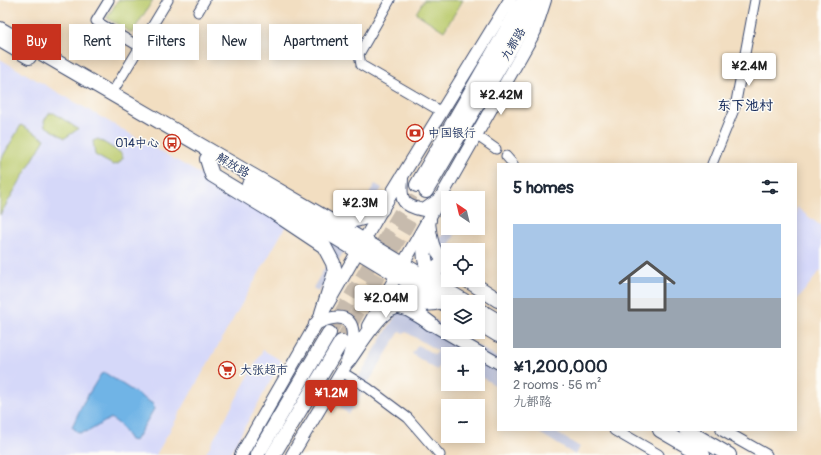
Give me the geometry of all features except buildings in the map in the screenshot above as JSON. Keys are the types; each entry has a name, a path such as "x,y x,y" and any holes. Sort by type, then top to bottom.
{"main road":[{"path":"241,455 382,209 510,0"},
{"name":"九都路","path":"524,0 422,188 539,0"},
{"path":"292,455 345,367 535,31 545,0"},
{"name":"解放路","path":"0,29 331,221 361,245"},
{"name":"解放路","path":"0,40 207,159 361,245 400,269 441,302"},
{"path":"207,159 212,175 273,212 324,246 333,263 335,272 318,319"},
{"path":"403,176 401,193 404,201 411,208 424,210 440,199"},
{"path":"331,221 359,220 374,215 382,209"},
{"path":"429,220 424,241 424,260 429,274 444,289"},
{"path":"441,266 439,265 434,271 435,276 441,285"},
{"name":"解放路","path":"400,269 454,295"},
{"path":"478,287 497,299"},
{"path":"345,367 379,318 390,308 403,300 420,298 441,304"},
{"path":"431,324 419,315 417,311 419,306 430,302 441,304"},
{"path":"318,319 335,317 343,318 354,330 354,336 345,367"},
{"path":"485,317 497,321"},
{"path":"485,321 497,334"},
{"path":"257,455 329,333"},
{"path":"273,455 341,342"},
{"path":"662,431 703,455"},
{"path":"688,431 729,455"}],"street":[{"path":"109,0 96,21 133,43"},
{"path":"154,24 168,0"},
{"path":"198,12 206,0"},
{"path":"390,0 359,54 361,65 442,112"},
{"path":"712,163 735,107 755,0"},
{"path":"112,93 133,58"},
{"path":"476,135 496,149"},
{"path":"506,156 512,163"},
{"path":"429,220 435,251 441,258"},
{"path":"485,287 497,295"},
{"path":"379,318 398,308 408,311 497,362"},
{"path":"345,367 368,388 408,418 440,455"},
{"path":"617,431 658,455"},
{"path":"724,431 766,455"}],"shaded area":[{"path":"0,59 287,224 156,455 0,455"},
{"path":"375,184 382,188 353,236 419,275 442,235 455,235 450,243 441,243 441,258 413,305 418,310 441,324 441,339 466,339 480,347 441,347 441,364 437,370 412,354 418,345 435,355 438,351 406,332 404,334 400,331 349,414 340,408 415,283 349,243 319,292 313,288 335,250 330,247 338,233 344,236"},
{"path":"797,208 821,226 821,270 797,300"},
{"path":"263,350 282,361 229,455 205,455"},
{"path":"485,350 497,357 497,386 485,379"},
{"path":"537,431 554,431 580,447 575,455"}],"green space":[{"path":"118,0 153,0 138,24 133,24 132,33 125,29 125,24 117,24 107,18"},
{"path":"424,0 463,0 444,31 416,13"},
{"path":"49,113 54,113 78,129 65,138 45,126 44,121"},
{"path":"21,125 45,139 0,215 0,161"},
{"path":"98,139 121,153 123,158 118,164 113,165 95,155 93,141"}],"water":[{"path":"105,373 153,404 154,409 135,441 130,440 120,425 111,418 89,431 79,433 72,427 83,403 101,374"}],"tunnel":[{"path":"329,333 417,185"},
{"path":"341,342 426,191"}],"place":[{"name":"中国银行","path":"415,133"},
{"name":"014中心","path":"172,143"},
{"name":"大张超市","path":"227,370"}],"district":[{"name":"东下池村","path":"745,105"}]}
